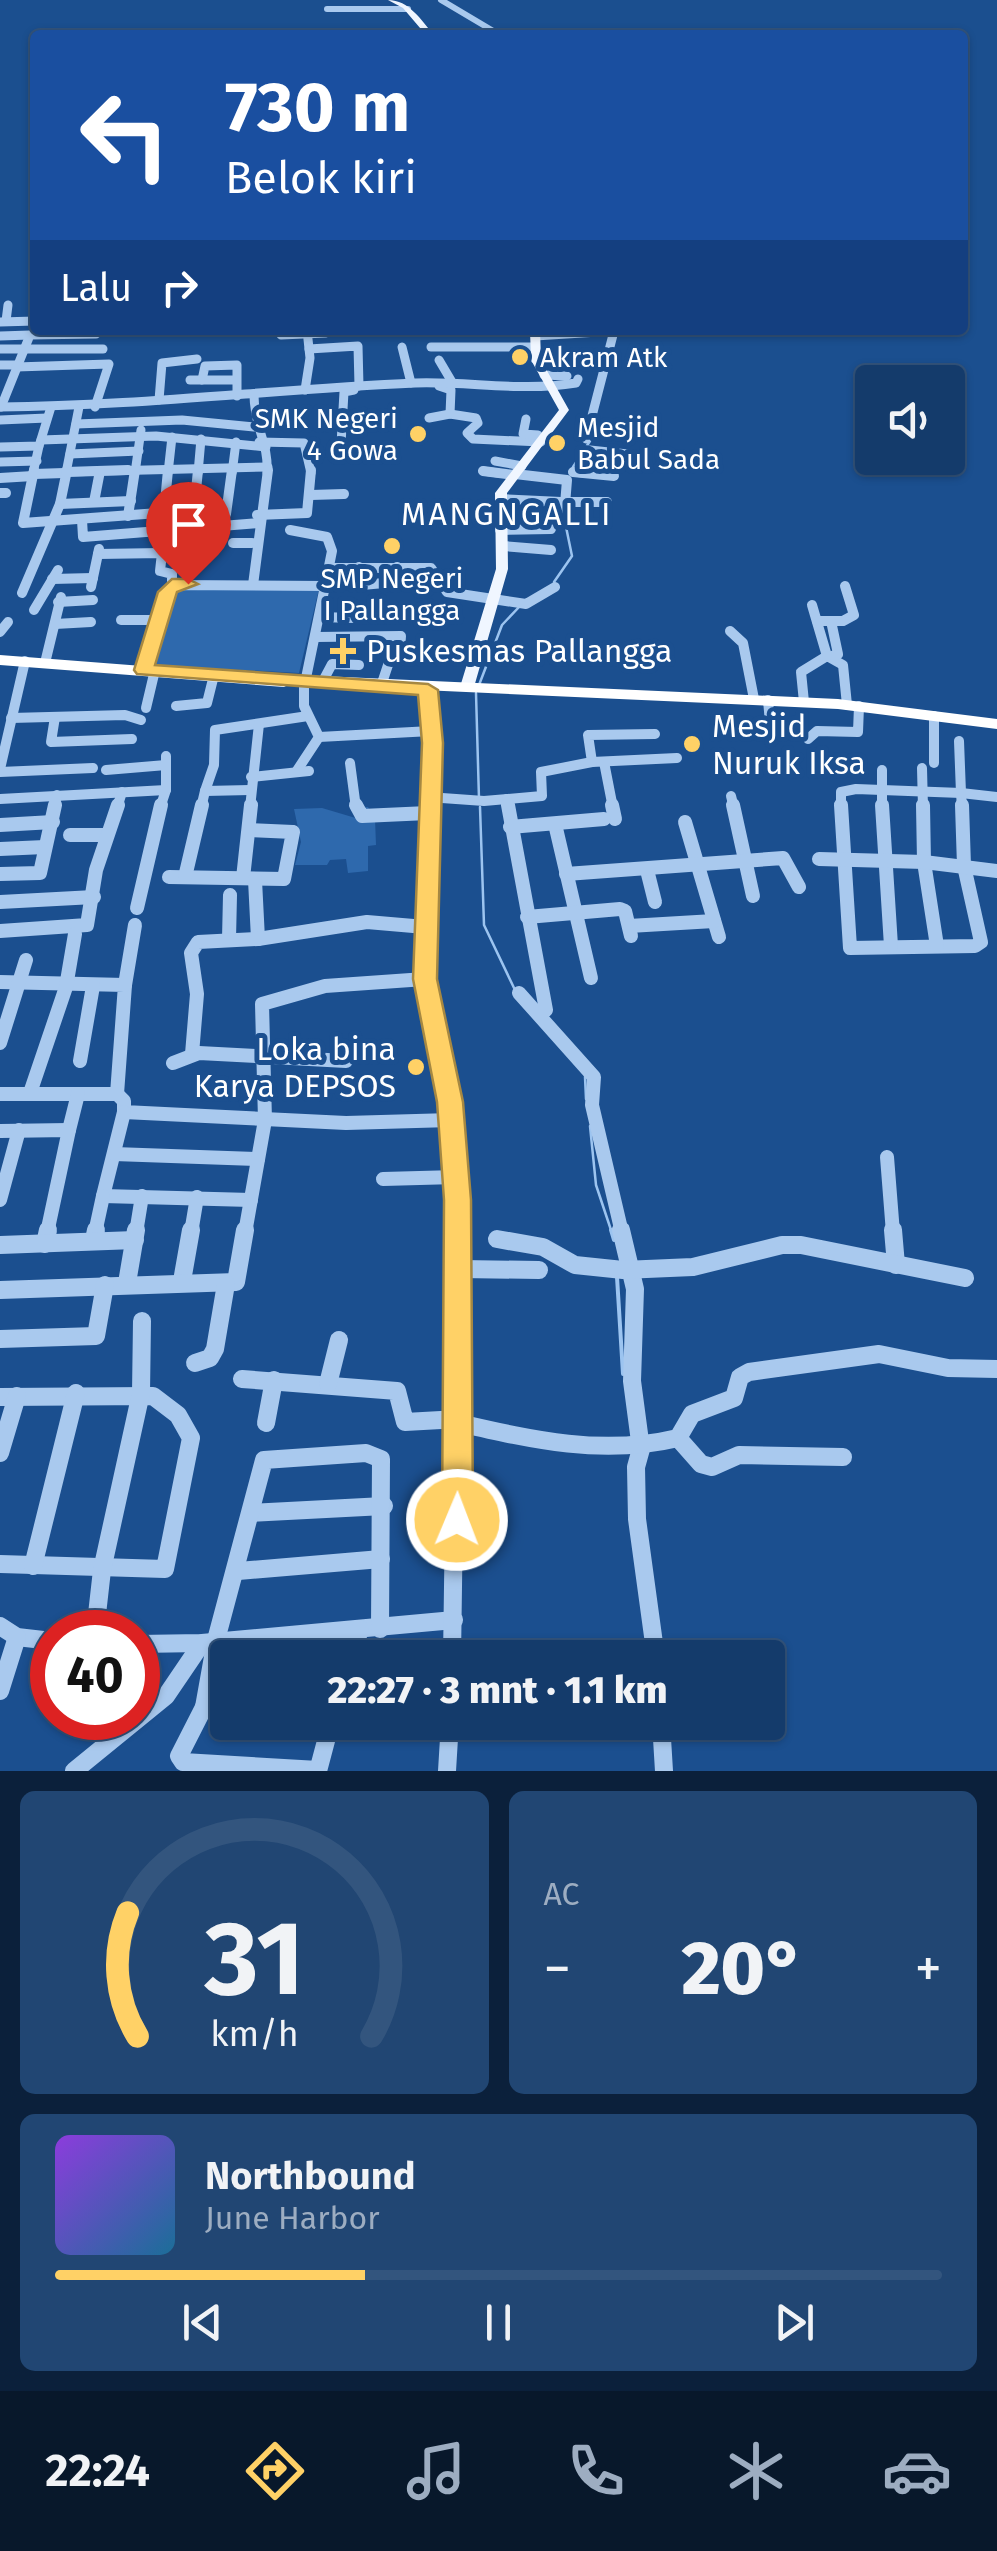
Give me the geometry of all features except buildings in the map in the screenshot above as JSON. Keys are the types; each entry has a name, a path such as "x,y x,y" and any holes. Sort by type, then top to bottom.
{"highway":[{"path":"0,660 428,690 804,702 997,724"},
{"path":"305,681 324,679 475,690"}],"main road":[{"path":"394,2 408,9 426,30"},
{"path":"475,690 503,546 500,502 539,439 564,410 544,375 535,343"}],"street":[{"path":"441,0 492,30"},
{"path":"368,6 394,2"},
{"path":"327,10 408,9"},
{"path":"8,305 3,322 30,321"},
{"path":"0,336 30,335 1,407 49,413"},
{"path":"304,390 307,335"},
{"path":"431,348 472,349 587,335"},
{"path":"564,517 568,478 587,448 612,335"},
{"path":"535,343 607,360"},
{"path":"309,350 358,346 359,386"},
{"path":"402,347 411,383"},
{"path":"0,349 103,349"},
{"path":"159,400 162,363 197,359"},
{"path":"438,360 452,382"},
{"path":"0,365 110,364 95,407"},
{"path":"202,380 205,366 236,365 237,396"},
{"path":"544,375 566,376"},
{"path":"0,420 79,407 159,400 411,383 553,387 574,384 578,378"},
{"path":"190,380 236,380"},
{"path":"0,381 12,381"},
{"path":"341,444 344,396 348,390 446,387 452,394 450,414"},
{"path":"249,584 265,467 262,443 254,427 254,395"},
{"path":"22,593 60,504 79,407"},
{"path":"49,413 24,523 226,508"},
{"path":"429,418 450,414 478,420 472,437 539,439"},
{"path":"15,447 21,419"},
{"path":"76,424 182,420 254,427"},
{"path":"526,420 524,435 539,439"},
{"path":"128,516 142,422"},
{"path":"0,448 140,436 304,444 312,466 306,513 82,537 82,520"},
{"path":"158,531 172,437"},
{"path":"194,511 201,439"},
{"path":"226,524 236,442"},
{"path":"587,448 637,455"},
{"path":"70,454 139,452"},
{"path":"0,462 37,461"},
{"path":"494,461 517,472"},
{"path":"0,478 65,472 265,467"},
{"path":"483,470 568,478 614,476"},
{"path":"94,502 100,471"},
{"path":"311,495 344,494"},
{"path":"60,504 130,501"},
{"path":"484,504 607,502"},
{"path":"252,566 252,543 259,519"},
{"path":"500,530 551,528"},
{"path":"290,530 325,534 332,552 305,681 308,716 319,737"},
{"path":"34,610 55,575 92,582 100,536"},
{"path":"233,543 252,543"},
{"path":"503,546 551,550"},
{"path":"11,718 144,714 149,670 172,574 160,571 162,553 98,554"},
{"path":"358,567 357,581 362,584 395,582 397,567"},
{"path":"331,568 431,568 447,592 522,603 554,587"},
{"path":"172,585 325,586"},
{"path":"817,621 854,615 846,586"},
{"path":"46,663 59,599 93,600"},
{"path":"808,739 817,730 858,732 844,666 828,656 812,606"},
{"path":"319,617 355,618"},
{"path":"121,620 161,620"},
{"path":"804,702 802,672 838,654 831,621"},
{"path":"55,624 91,622"},
{"path":"730,631 743,644 771,734"},
{"path":"316,637 400,636 400,650 390,660 382,683"},
{"path":"25,662 10,700 11,718 0,770 100,768 166,760 166,790 152,830 137,908"},
{"path":"324,679 332,664 360,666"},
{"path":"176,706 206,704 214,675"},
{"path":"428,690 432,731 425,979 451,1120 461,1269 453,1640"},
{"path":"185,877 214,765 214,730 308,716"},
{"path":"934,716 923,792 924,862 937,946"},
{"path":"45,769 55,717"},
{"path":"258,938 249,879 251,783 259,724"},
{"path":"319,737 432,731"},
{"path":"510,827 610,819 588,734 655,734"},
{"path":"205,791 303,772 319,737"},
{"path":"51,742 132,739"},
{"path":"959,741 962,794 964,866 980,942 850,948 841,859 841,792 923,792 962,794 997,797"},
{"path":"350,764 357,812 362,816 428,805 542,796 540,772 598,762 677,758"},
{"path":"882,770 882,862 891,946"},
{"path":"0,798 166,790"},
{"path":"0,931 84,926 106,835 122,792"},
{"path":"0,874 40,873 56,795"},
{"path":"730,796 754,896"},
{"path":"507,799 546,1010"},
{"path":"0,825 53,822"},
{"path":"685,822 719,937"},
{"path":"555,824 591,978"},
{"path":"169,877 284,879 294,834 250,830"},
{"path":"70,835 106,835"},
{"path":"0,849 45,847"},
{"path":"566,874 785,859 799,886"},
{"path":"820,859 924,862 997,871"},
{"path":"647,870 655,902"},
{"path":"229,939 230,894"},
{"path":"0,902 94,896"},
{"path":"527,917 620,909 625,911 630,931 714,922"},
{"path":"192,1054 197,994 192,947 367,922 425,927"},
{"path":"94,1240 122,1102 125,985 135,925"},
{"path":"30,1093 66,986 75,934"},
{"path":"0,1043 26,960"},
{"path":"0,1290 127,1282 226,1284 238,1280 265,1120 260,1008 264,1002 325,986 425,979"},
{"path":"0,982 125,985"},
{"path":"80,1061 93,986"},
{"path":"519,993 594,1077 592,1105 627,1270 635,1289 632,1381 641,1449 636,1459 637,1517 654,1640"},
{"path":"173,1063 192,1054 346,1061"},
{"path":"0,1094 78,1094 265,1120 451,1120"},
{"path":"44,1244 78,1094"},
{"path":"0,1200 19,1130"},
{"path":"0,1131 69,1130"},
{"path":"114,1154 258,1158"},
{"path":"887,1157 896,1265"},
{"path":"383,1179 456,1178"},
{"path":"103,1196 251,1200"},
{"path":"127,1282 142,1196"},
{"path":"182,1281 197,1197"},
{"path":"496,1239 543,1247 574,1264 604,1270 705,1265 782,1245 813,1246 965,1278"},
{"path":"0,1245 135,1240"},
{"path":"461,1269 539,1270"},
{"path":"195,1363 210,1358 216,1349 226,1284"},
{"path":"0,1339 96,1336 105,1285"},
{"path":"97,1610 102,1570 142,1393 142,1321"},
{"path":"328,1384 339,1340"},
{"path":"242,1379 400,1392 405,1422 459,1421 539,1442 641,1449 678,1438 692,1414 734,1398 740,1377 749,1372 880,1354 948,1368 997,1369"},
{"path":"266,1423 274,1380"},
{"path":"33,1566 76,1393"},
{"path":"0,1454 9,1397 142,1393 162,1400 191,1438 168,1566 160,1570 102,1570 0,1564"},
{"path":"678,1438 701,1464 712,1467 739,1455 842,1456"},
{"path":"74,1771 166,1696 209,1642 238,1571 264,1460 366,1453 381,1459 384,1506 380,1628"},
{"path":"251,1512 384,1506"},
{"path":"238,1571 381,1559"},
{"path":"160,1643 454,1620"},
{"path":"357,1640 360,1630"},
{"path":"0,1691 8,1631"},
{"path":"209,1642 204,1707 179,1756 183,1762 318,1771 326,1740"},
{"path":"204,1707 210,1707"},
{"path":"447,1771 449,1740"},
{"path":"662,1740 664,1771"}],"shaded area":[{"path":"175,588 319,589 299,673 153,665"},
{"path":"359,807 368,807 375,819 376,845 368,846 368,871 348,873 346,859 330,860 327,865 295,865 301,842 294,809 322,808 359,819"}],"waterway":[{"path":"573,467 590,441"},
{"path":"554,582 572,556 565,522"},
{"path":"479,685 502,625 520,606"},
{"path":"476,693 479,799"},
{"path":"480,807 484,925 515,990"},
{"path":"585,1077 586,1099"},
{"path":"590,1126 596,1185 611,1230"},
{"path":"611,1230 614,1240"},
{"path":"617,1277 623,1374"}],"place":[{"name":"Akram Atk","path":"520,357"},
{"name":"SMK Negeri 4 Gowa","path":"418,434"},
{"name":"Mesjid Babul Sada","path":"557,443"},
{"name":"SMP Negeri I Pallangga","path":"392,546"},
{"name":"Puskesmas Pallangga","path":"343,651"},
{"name":"Mesjid Nuruk Iksa","path":"692,744"},
{"name":"Loka bina Karya DEPSOS","path":"416,1067"}],"district":[{"name":"MANGNGALLI","path":"507,514"}],"route":[{"path":"188,584 172,585 168,592 144,670 428,690 433,743 428,797 425,979 450,1102 458,1200 461,1269 457,1520"}]}
